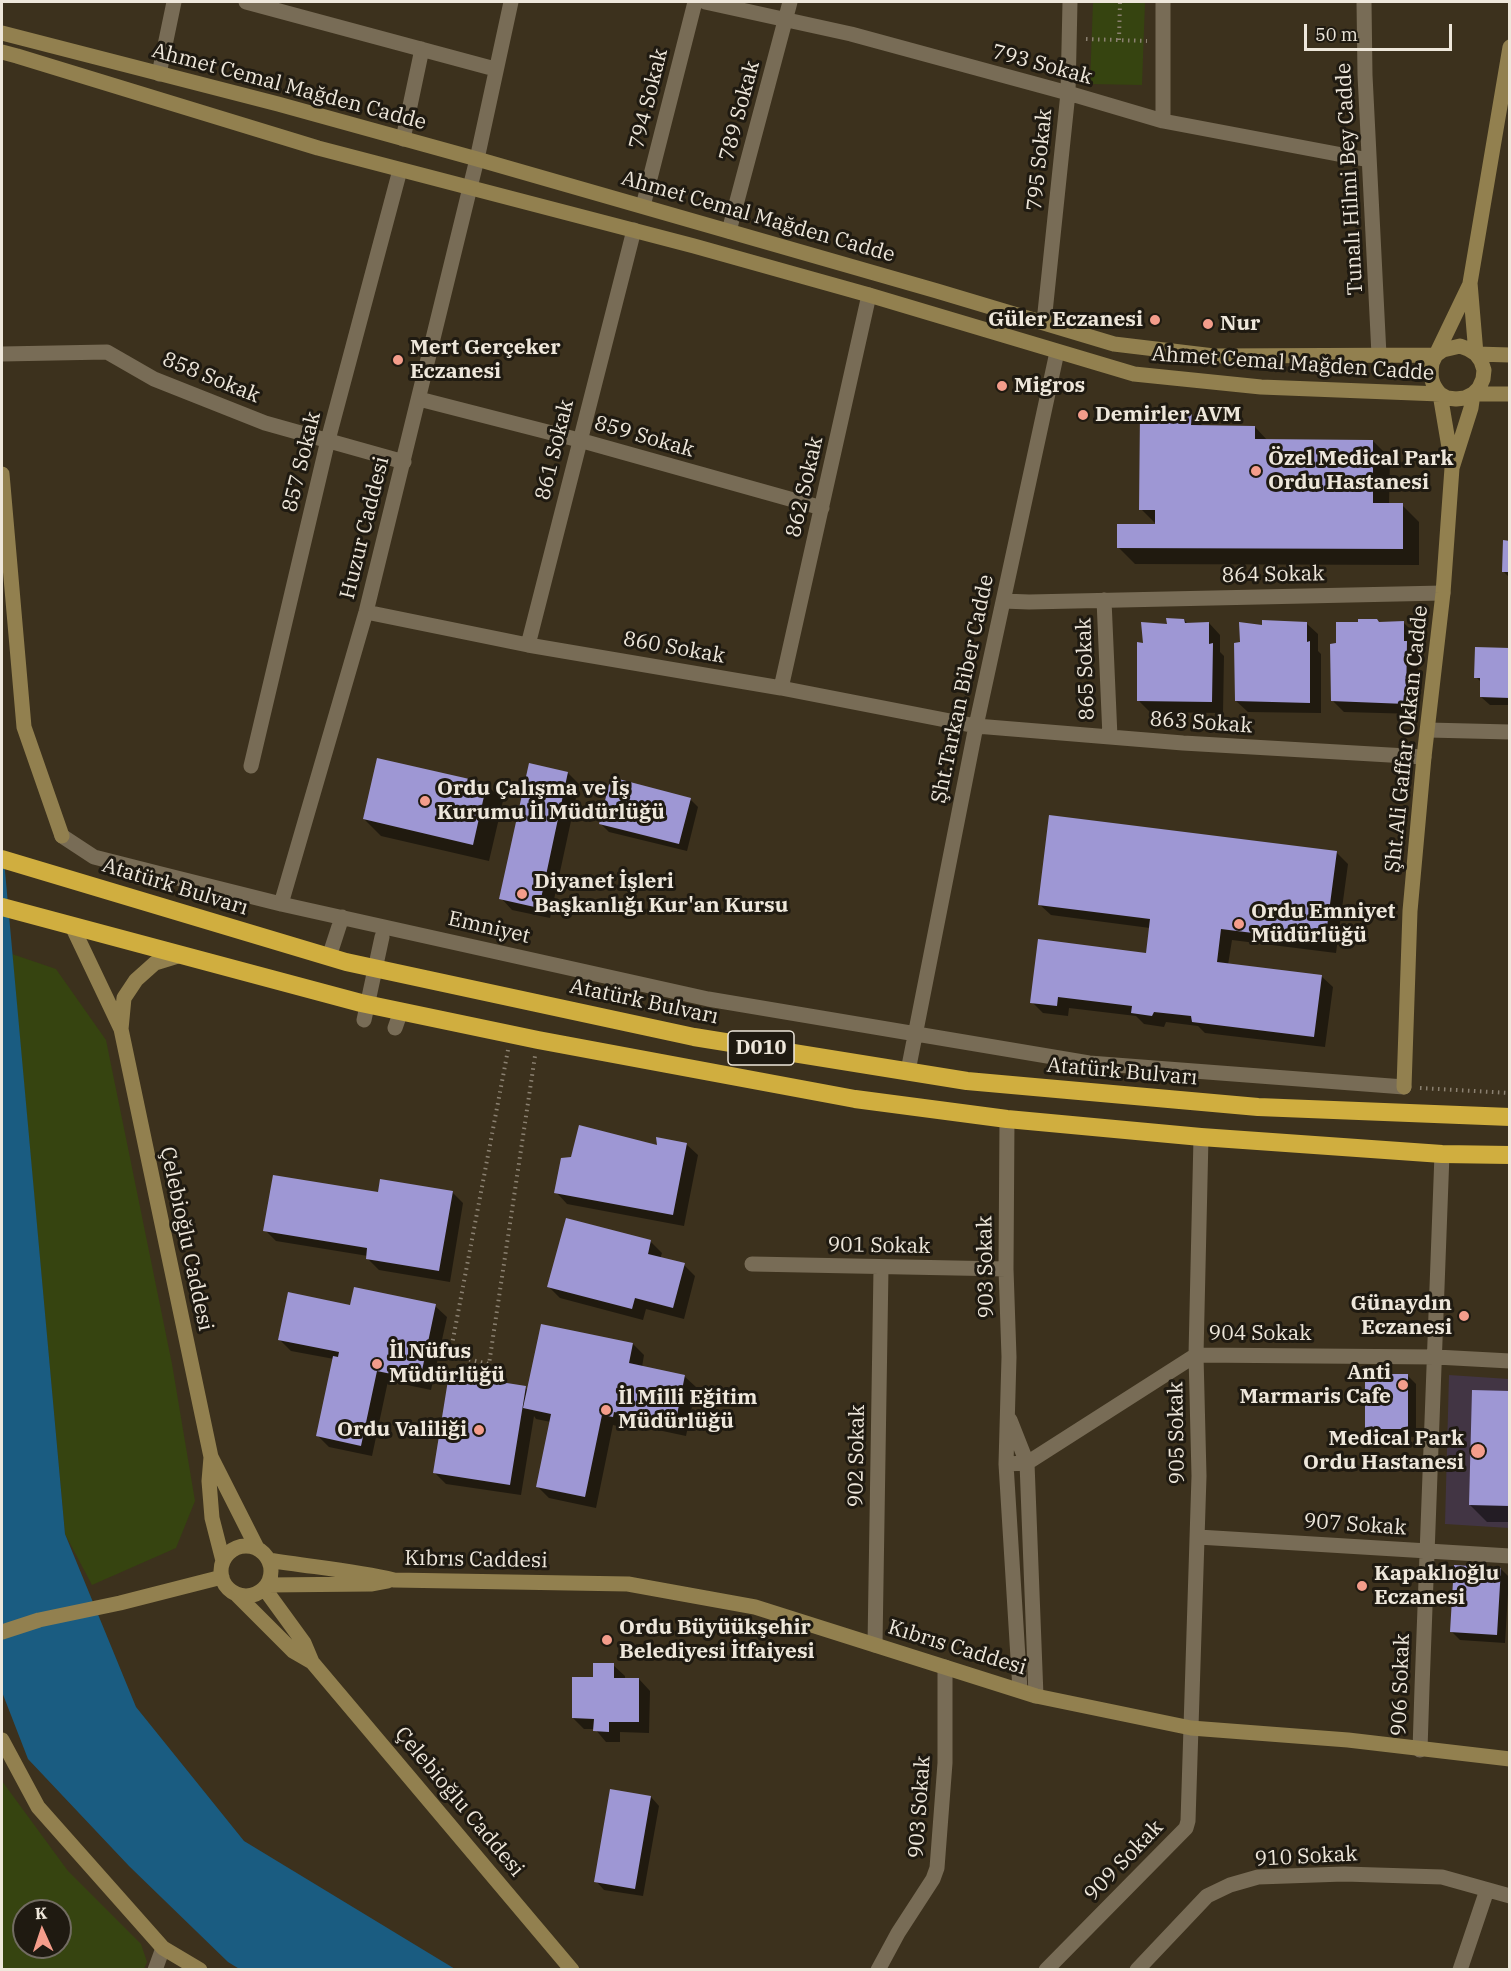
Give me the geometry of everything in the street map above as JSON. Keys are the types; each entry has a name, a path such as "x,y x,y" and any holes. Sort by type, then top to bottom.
{"highway":[{"name":"Atatürk Bulvarı","path":"2,859 329,957 694,1037 967,1081 1258,1107 1509,1117"},
{"name":"D010","path":"2,907 361,1003 398,1019 511,1034 855,1099 1007,1119 1201,1137 1442,1154 1509,1155"}],"main road":[{"name":"Ahmet Cemal Mağden Cadde","path":"2,33 278,104 477,159 1114,344 1214,356 1437,355 1451,347 1460,346 1476,354 1509,355"},
{"name":"Şht.Ali Gaffar Okkan Cadde","path":"1404,1087 1410,910 1424,757 1443,593 1452,468 1473,394 1479,388 1484,370 1476,354 1470,283 1509,47"},
{"name":"Ahmet Cemal Mağden Cadde","path":"2,52 318,148 634,230 869,295 1134,374 1261,387 1440,394 1456,399 1473,394 1509,394"},
{"name":"Şht.Ali Gaffar Okkan Cadde","path":"1452,468 1440,394 1431,379 1432,363 1470,283"},
{"path":"2,474 24,727 62,836"},
{"path":"72,926 121,1029"},
{"path":"121,1029 124,998 135,980 155,963 181,955"},
{"name":"Çelebioğlu Caddesi","path":"121,1029 211,1457 256,1548"},
{"name":"Çelebioğlu Caddesi","path":"211,1457 209,1481 212,1518 223,1561"},
{"path":"241,1546 256,1548 269,1560 271,1568 265,1586 254,1595 237,1594 225,1585 222,1577 223,1561 227,1554 241,1546"},
{"name":"Kıbrıs Caddesi","path":"269,1560 312,1568 372,1574 394,1580"},
{"path":"2,1632 39,1620 120,1603 222,1577"},
{"name":"Kıbrıs Caddesi","path":"265,1586 372,1584 394,1580 628,1584 754,1607 1036,1696 1191,1728 1348,1740 1509,1759"},
{"name":"Çelebioğlu Caddesi","path":"265,1586 304,1643 312,1662 572,1970"},
{"name":"Çelebioğlu Caddesi","path":"237,1594 293,1652 312,1662"},
{"path":"2,1740 38,1807 163,1948 200,1970"}],"street":[{"path":"159,74 174,2"},
{"path":"246,2 495,69"},
{"name":"Huzur Caddesi","path":"282,904 366,612 477,159 511,2"},
{"name":"794 Sokak","path":"643,206 694,2"},
{"name":"793 Sokak","path":"705,2 851,34 1163,121 1369,160"},
{"name":"789 Sokak","path":"729,231 790,2"},
{"name":"795 Sokak","path":"1044,322 1068,93 1070,2"},
{"path":"1163,2 1163,121"},
{"name":"Tunalı Hilmi Bey Cadde","path":"1364,2 1365,75 1379,355"},
{"path":"403,139 422,49"},
{"name":"857 Sokak","path":"251,766 328,440 400,170"},
{"name":"861 Sokak","path":"528,645 634,230"},
{"name":"862 Sokak","path":"781,688 869,295"},
{"name":"858 Sokak","path":"2,354 107,352 154,379 265,423 404,462"},
{"name":"Şht.Tarkan Biber Cadde","path":"908,1071 976,726 1057,352"},
{"name":"859 Sokak","path":"419,399 579,440 822,508"},
{"name":"864 Sokak","path":"1003,601 1443,593"},
{"name":"865 Sokak","path":"1104,600 1110,737"},
{"name":"860 Sokak","path":"366,612 528,645 781,688 976,726"},
{"name":"863 Sokak","path":"976,726 1183,744 1424,757"},
{"path":"1428,730 1509,732"},
{"name":"Emniyet","path":"62,836 93,857 282,904 708,999 1089,1063 1404,1087"},
{"path":"329,957 342,917"},
{"path":"364,1020 382,937"},
{"name":"903 Sokak","path":"1007,1119 1006,1269 1009,1357 1006,1464 1020,1690"},
{"name":"905 Sokak","path":"1191,1728 1198,1537 1196,1355 1201,1137"},
{"name":"906 Sokak","path":"1420,1750 1442,1154"},
{"name":"901 Sokak","path":"752,1264 1006,1269"},
{"name":"902 Sokak","path":"875,1645 881,1268"},
{"name":"904 Sokak","path":"1006,1464 1027,1463 1196,1355 1436,1357 1509,1361"},
{"name":"903 Sokak","path":"1007,1414 1027,1463 1036,1696"},
{"name":"907 Sokak","path":"1198,1537 1509,1556"},
{"name":"903 Sokak","path":"878,1970 898,1933 933,1879 937,1868 945,1763 945,1667"},
{"name":"909 Sokak","path":"1046,1970 1186,1828 1191,1728"},
{"name":"910 Sokak","path":"1137,1970 1207,1896 1230,1885 1258,1877 1344,1874 1442,1877 1509,1896"},
{"path":"1460,1970 1487,1890"},
{"path":"154,1970 163,1948"},
{"path":"163,1948 167,1970"}],"path":[{"path":"1119,40 1120,2"},
{"path":"1069,38 1163,41"},
{"path":"511,1034 450,1355 489,1364 538,1040"},
{"path":"1404,1087 1509,1093"}],"shaded area":[{"name":"Medical Park Ordu Hastanesi","path":"1449,1375 1509,1379 1509,1528 1445,1524"}],"green space":[{"path":"1093,2 1145,2 1142,85 1090,84"},
{"path":"12,954 56,969 106,1040 172,1364 195,1501 176,1548 92,1585 65,1534"},
{"path":"2,1781 68,1871 141,1944 147,1962 144,1969 2,1969"}],"water":[{"path":"2,838 65,1534 136,1707 244,1841 455,1969 241,1970 228,1962 129,1866 28,1759 2,1692"}],"building":[{"name":"Özel Medical Park Ordu Hastanesi","path":"1140,412 1192,412 1191,425 1255,426 1255,439 1373,440 1373,503 1403,503 1403,549 1117,548 1117,524 1155,524 1155,510 1139,510"},
{"path":"1503,540 1510,541 1510,572 1502,572"},
{"path":"1166,618 1184,619 1185,623 1209,622 1209,644 1213,643 1212,702 1137,701 1137,642 1143,643 1141,622 1167,624"},
{"path":"1358,619 1377,619 1379,622 1404,621 1404,641 1407,641 1406,704 1331,701 1330,644 1336,643 1336,622 1358,622"},
{"path":"1262,620 1307,622 1307,642 1310,641 1310,703 1235,701 1234,643 1240,642 1239,622 1262,625"},
{"path":"1475,647 1510,648 1510,698 1480,697 1480,678 1474,678"},
{"name":"Ordu Çalışma ve İş Kurumu İl Müdürlüğü","path":"377,758 487,783 473,845 363,819"},
{"path":"529,763 568,772 539,908 499,899"},
{"path":"611,777 691,798 679,844 599,824"},
{"name":"Ordu Emniyet Müdürlüğü","path":"1049,815 1337,851 1325,942 1221,929 1217,962 1322,975 1314,1037 1192,1022 1191,1016 1154,1012 1152,1016 1131,1013 1132,1006 1058,997 1057,1006 1030,1003 1038,939 1146,953 1150,919 1038,905"},
{"path":"579,1125 657,1145 656,1137 687,1143 673,1215 554,1193 561,1158 571,1157"},
{"path":"273,1175 378,1192 380,1179 453,1191 439,1271 366,1259 367,1248 263,1231"},
{"path":"566,1218 651,1240 648,1254 685,1263 673,1308 635,1298 632,1309 547,1287"},
{"name":"İl Nüfus Müdürlüğü","path":"354,1287 436,1304 420,1380 377,1371 361,1446 316,1436 333,1356 338,1357 339,1352 278,1340 288,1292 350,1305"},
{"name":"İl Milli Eğitim Müdürlüğü","path":"541,1324 633,1343 629,1363 685,1375 675,1425 614,1412 613,1417 602,1415 585,1497 536,1487 551,1414 523,1408"},
{"name":"Ordu Valiliği","path":"449,1374 526,1386 510,1485 433,1473"},
{"path":"1365,1374 1408,1374 1408,1429 1365,1429"},
{"path":"1472,1390 1510,1391 1510,1506 1469,1505"},
{"path":"1454,1565 1501,1568 1497,1635 1450,1632"},
{"path":"593,1663 614,1663 614,1678 639,1678 639,1722 609,1722 609,1732 593,1731 594,1719 572,1718 572,1677 593,1677"},
{"path":"610,1789 651,1796 635,1889 594,1882"}],"place":[{"name":"Güler Eczanesi","path":"1155,320"},
{"name":"Nur","path":"1208,324"},
{"name":"Mert Gerçeker Eczanesi","path":"398,360"},
{"name":"Migros","path":"1002,386"},
{"name":"Demirler AVM","path":"1083,415"},
{"name":"Özel Medical Park Ordu Hastanesi","path":"1256,471"},
{"name":"Ordu Çalışma ve İş Kurumu İl Müdürlüğü","path":"425,801"},
{"name":"Diyanet İşleri Başkanlığı Kur'an Kursu","path":"522,894"},
{"name":"Ordu Emniyet Müdürlüğü","path":"1239,924"},
{"name":"Günaydın Eczanesi","path":"1464,1316"},
{"name":"İl Nüfus Müdürlüğü","path":"377,1364"},
{"name":"Anti Marmaris Cafe","path":"1403,1385"},
{"name":"İl Milli Eğitim Müdürlüğü","path":"606,1410"},
{"name":"Ordu Valiliği","path":"479,1430"},
{"name":"Medical Park Ordu Hastanesi","path":"1478,1451"},
{"name":"Kapaklıoğlu Eczanesi","path":"1362,1586"},
{"name":"Ordu Büyüükşehir Belediyesi İtfaiyesi","path":"607,1640"}]}
